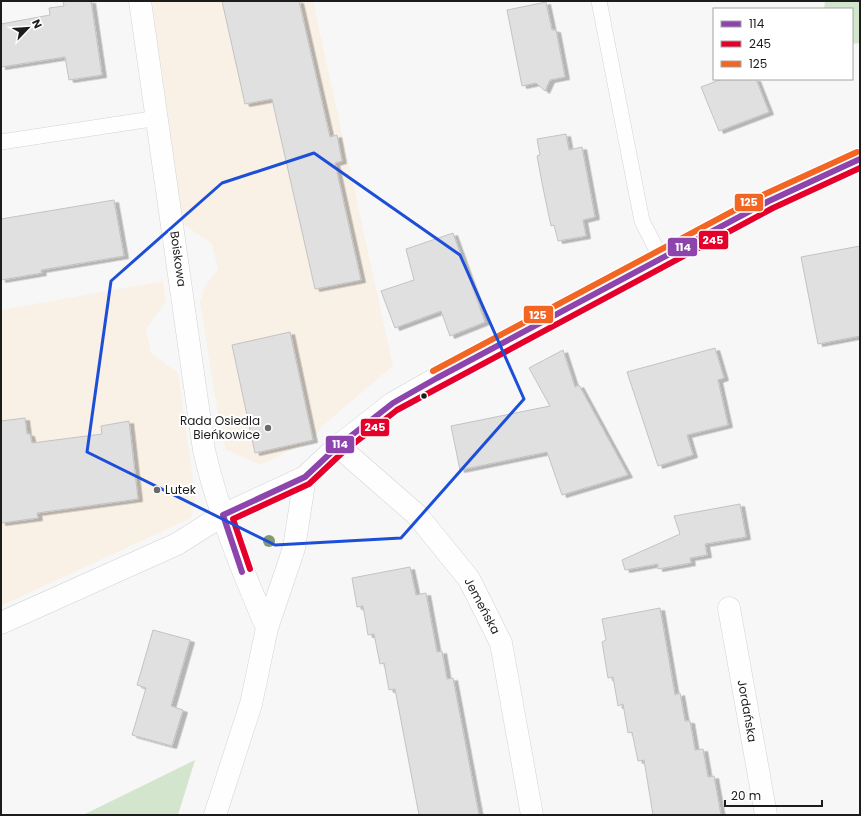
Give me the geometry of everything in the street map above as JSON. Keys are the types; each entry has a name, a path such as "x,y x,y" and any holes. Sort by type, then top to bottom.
{"street":[{"name":"Boiskowa","path":"140,1 158,118 204,450 242,572 267,628"},
{"path":"1,623 177,544 223,515 305,477 338,446 393,403 661,258 770,202 860,159"},
{"name":"Jemeńska","path":"338,446 416,515 469,579 502,643 532,815"},
{"path":"215,815 251,704 267,628 294,548 305,477"},
{"name":"Jordańska","path":"729,608 766,815"}],"lane":[{"path":"599,1 642,221 661,258"},
{"path":"1,142 158,118"}],"highlighted area":[{"path":"314,153 460,255 524,399 401,538 275,545 87,452 111,281 222,183"}],"shaded area":[{"path":"152,1 313,1 393,366 322,426 313,439 261,465 226,450 222,439 200,303 204,288 218,269 212,244 183,224"},
{"path":"163,281 166,301 146,329 151,353 178,373 196,499 191,518 1,606 1,310"}],"green space":[{"path":"825,1 860,1 860,43 853,44 853,8 824,8"},
{"path":"195,760 178,815 83,815"}],"building":[{"path":"63,1 91,1 102,75 69,80 65,57 1,67 1,24 50,15 49,8 64,6"},
{"path":"222,1 299,1 330,137 337,135 342,161 335,163 361,280 315,289 272,99 245,104"},
{"path":"546,2 552,30 556,30 565,77 550,80 545,91 536,83 522,86 507,10"},
{"path":"719,80 756,80 769,112 719,131 701,87"},
{"path":"566,134 569,150 582,147 595,217 583,220 586,236 558,241 554,225 551,226 542,183 537,156 540,155 537,139"},
{"path":"114,200 124,256 41,270 42,273 1,280 1,219"},
{"path":"453,233 485,322 450,336 441,311 395,328 381,291 414,280 406,249"},
{"path":"860,246 860,336 818,344 801,257"},
{"path":"290,332 313,440 255,453 232,345"},
{"path":"715,348 724,378 718,380 728,425 687,435 693,455 658,466 627,372"},
{"path":"563,350 575,387 579,385 628,475 562,495 547,452 460,470 451,426 550,406 529,368"},
{"path":"25,418 27,434 30,434 32,443 102,434 101,426 129,421 138,499 37,513 38,518 1,523 1,421"},
{"path":"740,504 746,537 705,544 707,555 690,558 691,563 658,569 658,564 625,570 622,560 680,534 674,516"},
{"path":"410,567 416,595 426,593 437,652 442,651 447,679 453,678 479,815 419,815 395,689 389,690 384,663 380,664 374,634 368,635 363,606 357,607 352,578"},
{"path":"660,608 675,695 680,693 685,721 690,721 695,750 703,749 708,777 714,776 721,815 653,815 644,760 638,761 632,732 628,733 623,704 618,706 613,677 608,678 602,642 606,640 602,619"},
{"path":"153,630 190,640 171,706 183,710 172,746 132,735 146,688 137,685"}],"transit line":[{"name":"125","path":"433,371 765,194 857,152"},
{"name":"114","path":"242,572 223,515 305,477 338,446 393,403 437,378 769,201 860,159"},
{"name":"245","path":"250,569 233,519 309,484 343,452 397,410 773,208 860,168"}],"place":[{"name":"Rada Osiedla Bieńkowice","path":"268,428"},
{"name":"Lutek","path":"157,490"}]}
